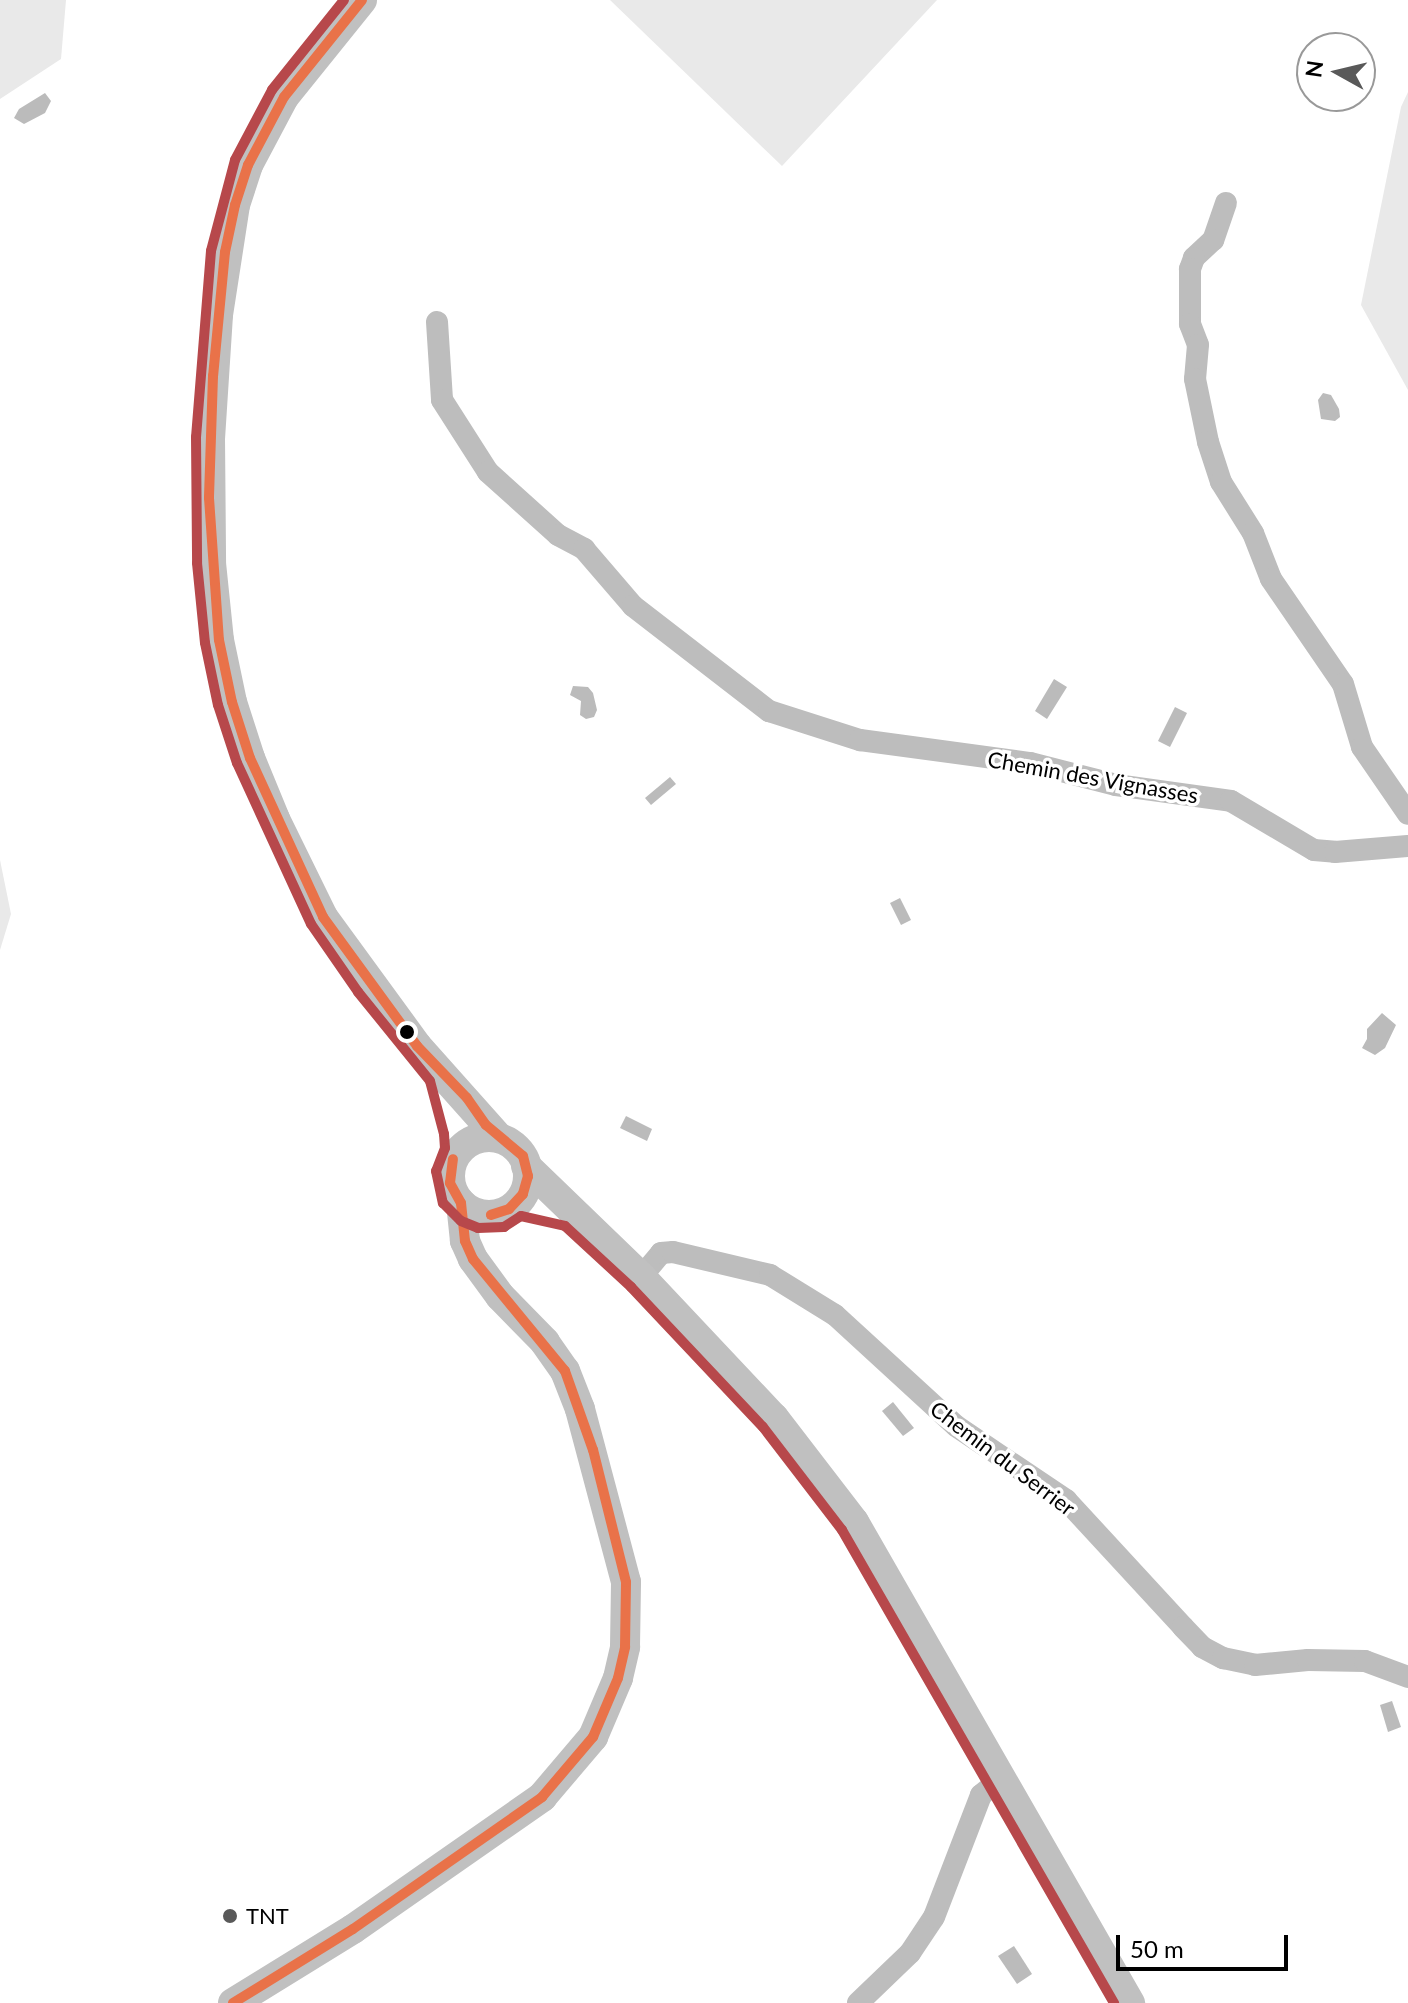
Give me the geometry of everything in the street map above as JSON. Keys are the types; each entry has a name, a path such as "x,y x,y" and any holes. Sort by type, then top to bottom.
{"main road":[{"path":"362,0 284,97 248,165 230,227 217,329 209,498 219,640 232,702 275,819 323,917 369,983 443,1075 499,1138 516,1148 526,1166 641,1277 774,1418 854,1522 1130,2003"},
{"path":"443,1075 454,1107 459,1150"},
{"path":"233,2003 353,1929 542,1797 593,1737 608,1708 625,1647 626,1582 593,1450 565,1371 545,1342 485,1278 465,1241 461,1203 450,1183 453,1159 459,1150 477,1138 499,1138"},
{"path":"485,1278 483,1241 504,1208 526,1185 526,1166"},
{"path":"461,1203 480,1214 547,1204 572,1213"}],"street":[{"path":"1226,203 1213,240 1194,258 1190,269 1190,324 1198,345 1195,379 1208,442 1221,482 1253,533 1271,579 1343,684 1362,747 1408,814"},
{"name":"Chemin des Vignasses","path":"437,322 442,400 488,472 558,535 584,549 633,606 769,711 860,740 1030,763 1116,785 1231,801 1314,850 1335,852 1408,846"},
{"name":"Chemin du Serrier","path":"641,1277 661,1253 673,1252 770,1275 835,1315 956,1426 1066,1500 1202,1647 1223,1658 1255,1665 1308,1660 1365,1661 1408,1677"},
{"path":"858,2003 910,1953 934,1917 981,1795 1001,1779"}],"shaded area":[{"path":"0,0 66,0 61,59 0,99"},
{"path":"610,0 937,0 782,166"},
{"path":"1408,92 1408,390 1361,305 1401,107"},
{"path":"45,93 51,101 45,113 24,124 14,118 19,109"},
{"path":"1323,393 1331,395 1339,409 1340,417 1335,421 1321,419 1318,400"},
{"path":"1054,679 1067,687 1047,719 1035,711"},
{"path":"573,686 588,687 593,693 597,710 594,717 586,719 580,715 581,701 570,695"},
{"path":"1175,707 1187,713 1170,747 1158,741"},
{"path":"670,777 676,784 651,805 645,798"},
{"path":"0,860 11,914 0,950"},
{"path":"900,898 911,920 901,925 890,903"},
{"path":"1382,1013 1396,1025 1385,1048 1375,1055 1362,1048 1367,1039 1367,1029"},
{"path":"626,1116 652,1129 647,1141 620,1128"},
{"path":"893,1402 914,1428 903,1436 882,1411"},
{"path":"1392,1701 1401,1727 1388,1732 1380,1705"},
{"path":"1014,1946 1032,1974 1017,1984 998,1956"}],"transit line":[{"path":"344,0 272,90 235,160 211,251 196,437 197,563 205,643 218,705 237,763 311,924 358,992 430,1081 444,1134 445,1148 436,1171 443,1203 461,1221 478,1228 504,1227 521,1216 565,1226 631,1287 763,1427 842,1530 1114,2003"},
{"path":"362,0 284,97 248,165 235,205 225,252 213,376 209,498 219,640 232,702 250,758 323,917 417,1046 467,1098 486,1125 523,1156 528,1176 523,1194 509,1209 491,1215"},
{"path":"233,2003 353,1929 542,1797 593,1737 618,1678 625,1647 626,1582 593,1450 565,1371 473,1259 465,1241 461,1203 450,1183 453,1159"}],"place":[{"name":"TNT","path":"230,1916"}]}
